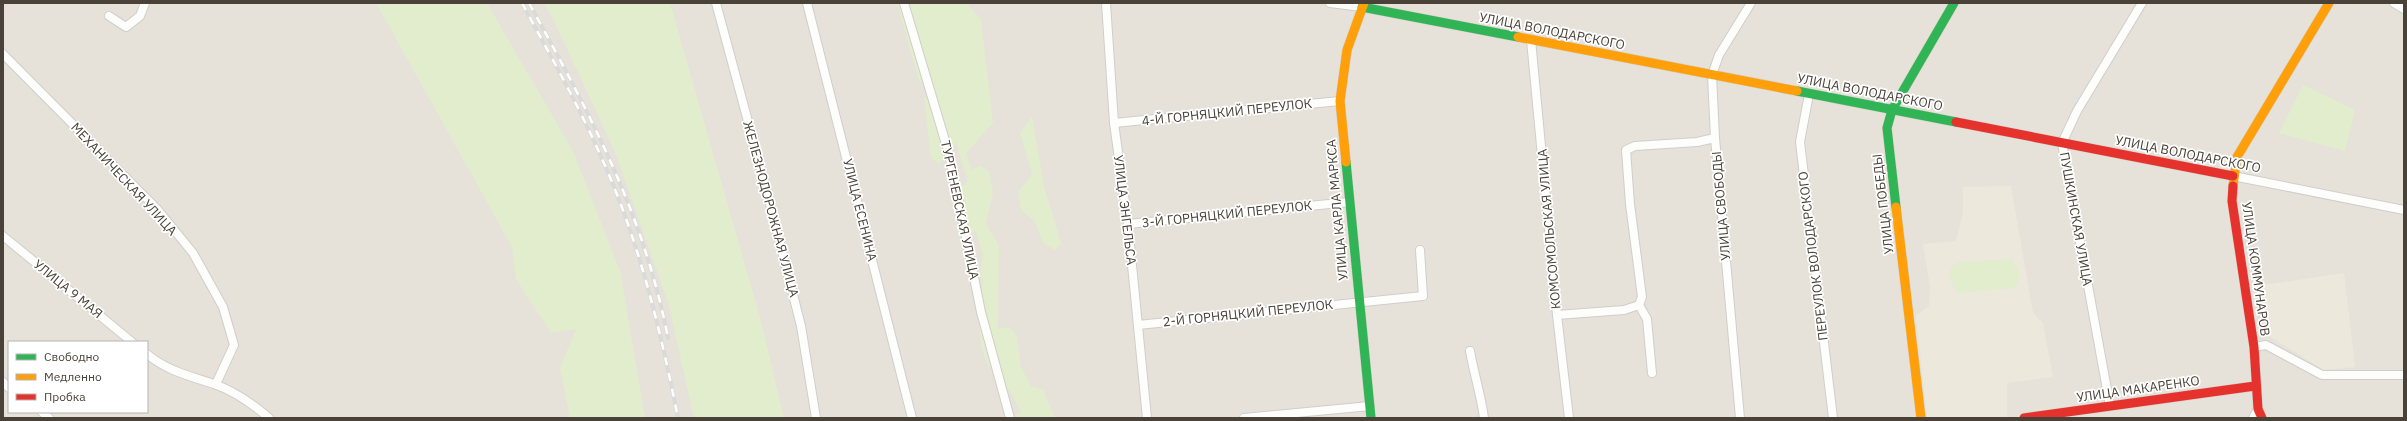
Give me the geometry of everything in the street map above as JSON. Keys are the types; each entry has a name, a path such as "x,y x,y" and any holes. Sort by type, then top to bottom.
{"main road":[{"name":"УЛИЦА ПОБЕДЫ","path":"1920,418 1887,128 1892,110 1954,3"},
{"name":"УЛИЦА КОММУНАРОВ","path":"2262,418 2258,409 2255,386 2254,347 2234,216 2233,176 2237,157 2329,3"},
{"name":"УЛИЦА ВОЛОДАРСКОГО","path":"1363,5 1531,40 2233,176"},
{"name":"УЛИЦА КАРЛА МАРКСА","path":"1363,5 1347,50 1340,101 1370,418"},
{"name":"УЛИЦА МАКАРЕНКО","path":"2024,418 2255,386"}],"street":[{"path":"109,16 126,27 140,16 145,3"},
{"name":"ЖЕЛЕЗНОДОРОЖНАЯ УЛИЦА","path":"716,3 766,188 801,326 816,418"},
{"name":"УЛИЦА ЕСЕНИНА","path":"807,3 912,418"},
{"name":"ТУРГЕНЕВСКАЯ УЛИЦА","path":"904,3 949,154 981,312 1010,418"},
{"name":"УЛИЦА ЭНГЕЛЬСА","path":"1106,3 1114,123 1128,224 1147,418"},
{"name":"УЛИЦА ВОЛОДАРСКОГО","path":"1330,3 1363,5"},
{"name":"УЛИЦА СВОБОДЫ","path":"1740,418 1715,138 1712,75 1719,55 1751,3"},
{"name":"ПУШКИНСКАЯ УЛИЦА","path":"2110,406 2062,143 2077,111 2142,3"},
{"path":"2394,3 2404,9"},
{"name":"КОМСОМОЛЬСКАЯ УЛИЦА","path":"1531,40 1557,315 1570,418"},
{"name":"МЕХАНИЧЕСКАЯ УЛИЦА","path":"3,54 157,209 193,253 223,307 234,345 216,384"},
{"name":"ПЕРЕУЛОК ВОЛОДАРСКОГО","path":"1809,94 1800,142 1833,418"},
{"name":"4-Й ГОРНЯЦКИЙ ПЕРЕУЛОК","path":"1114,123 1340,101"},
{"path":"1639,305 1642,297 1630,204 1626,150 1635,146 1697,142 1715,138"},
{"name":"УЛИЦА ВОЛОДАРСКОГО","path":"2233,176 2404,210"},
{"name":"3-Й ГОРНЯЦКИЙ ПЕРЕУЛОК","path":"1128,224 1349,202"},
{"name":"УЛИЦА 9 МАЯ","path":"3,236 131,341"},
{"name":"2-Й ГОРНЯЦКИЙ ПЕРЕУЛОК","path":"1138,325 1359,301 1381,302 1423,296 1420,250"},
{"path":"1557,315 1624,310 1639,305"},
{"path":"1639,305 1647,319 1652,373"},
{"path":"2254,347 2266,345 2322,375 2404,375"},
{"path":"1470,351 1473,371 1481,394 1484,418"},
{"path":"148,355 158,363 182,374 216,384 236,395 269,418"},
{"path":"1244,418 1370,406"},
{"path":"2253,418 2258,409"}],"shaded area":[{"path":"3,3 2404,3 2404,418 3,418"},
{"path":"2011,186 2033,313 2043,323 2053,377 2007,383 2007,417 1927,418 1916,316 1929,306 1930,287 1923,244 1956,241 1963,213 1963,187"},
{"path":"2344,273 2355,367 2324,370 2266,334 2257,286"}],"green space":[{"path":"376,3 487,3 573,151 620,271 645,418 570,418 560,368 576,329 551,333 516,279 512,247"},
{"path":"544,3 670,3 760,317 784,418 694,418 668,302 615,152 554,21"},
{"path":"897,3 966,3 981,19 993,123 966,153 972,170 980,166 989,171 993,192 986,224 999,245 998,329 1010,327 1017,337 1021,367 1031,386 1043,389 1055,418 1011,418 1021,412 1012,394 986,362 981,346 978,310 983,281 980,274 983,256 976,231 959,237 953,194 968,182 956,143 939,164 931,158 924,98 937,92 919,81"},
{"path":"2303,85 2355,110 2345,151 2279,133"},
{"path":"1032,116 1044,186 1061,243 1055,250 1043,243 1035,222 1021,210 1018,192 1032,174 1020,133"},
{"path":"2011,259 2017,266 2019,274 2018,281 2013,288 1957,293 1949,278 1951,267 1959,262"}],"railway":[{"path":"522,3 587,126 606,168 630,229 649,291 678,418"},
{"path":"529,3 573,84 612,165 645,249 658,292 668,338"}],"traffic: fast":[{"path":"1896,207 1887,128 1892,110 1954,3"},
{"path":"1362,7 1518,37"},
{"path":"1797,91 1956,122"},
{"path":"1346,162 1371,418"}],"traffic: slow":[{"path":"1346,162 1340,101 1347,50 1364,3"},
{"path":"2233,186 2237,157 2329,3"},
{"path":"1518,37 1797,91"},
{"path":"1896,207 1921,418"}],"traffic: jam":[{"path":"1956,122 2233,176"},
{"path":"2233,186 2232,201 2254,347 2258,409 2262,418"},
{"path":"2024,418 2255,386"}]}
